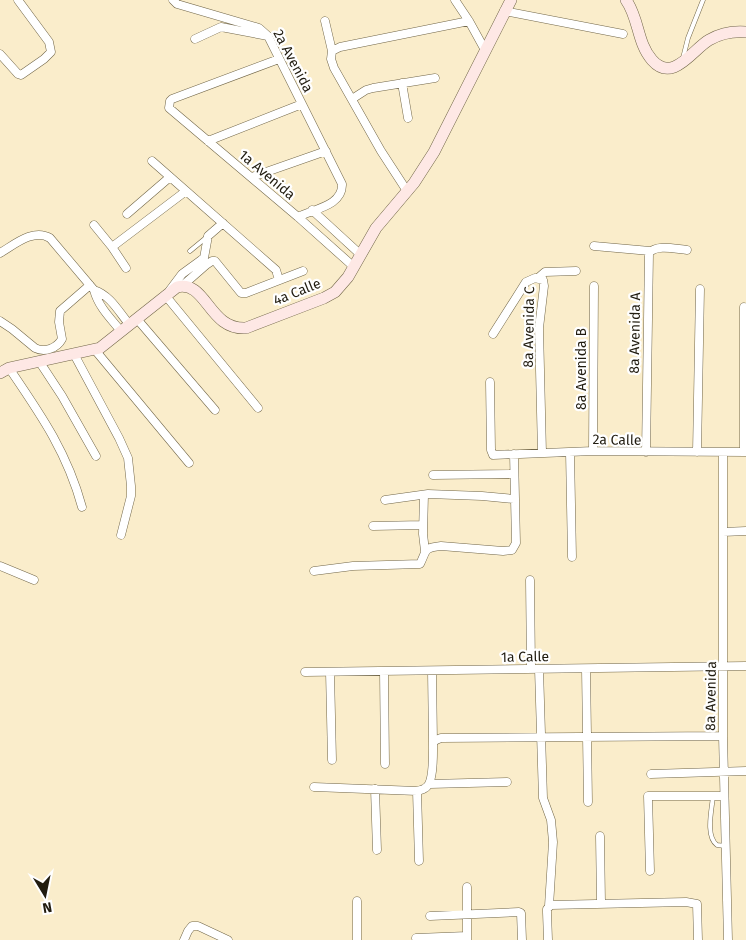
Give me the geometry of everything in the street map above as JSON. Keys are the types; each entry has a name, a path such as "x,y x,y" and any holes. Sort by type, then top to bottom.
{"street":[{"path":"0,54 18,74 22,74 51,52 51,47 18,0"},
{"name":"2a Avenida","path":"173,0 177,4 259,28 268,36 341,180 342,188 336,201 312,210"},
{"path":"454,0 469,21 485,50"},
{"name":"4a Calle","path":"182,286 195,290 217,318 226,324 232,327 246,328 324,298 338,288 354,267 376,228 407,191 441,139 511,0"},
{"path":"626,0 634,14 646,51 653,61 669,68 682,63 704,43 715,37 728,33 746,32"},
{"path":"504,11 623,34"},
{"path":"326,21 334,68 407,191"},
{"path":"332,50 469,21"},
{"path":"195,39 221,27 268,36"},
{"name":"1a Avenida","path":"279,59 170,101 169,108 252,177 354,267"},
{"path":"352,99 366,90 435,78"},
{"path":"402,83 408,118"},
{"path":"208,141 302,104"},
{"path":"252,177 326,150"},
{"path":"152,161 276,270 279,280"},
{"path":"127,214 170,176"},
{"path":"112,247 186,191"},
{"path":"298,217 312,210 361,255"},
{"path":"82,508 75,482 63,454 40,413 4,370 95,350 105,345 167,294 182,286 204,263 208,236 223,223"},
{"path":"94,225 126,268"},
{"path":"0,253 30,236 45,235 50,238 92,287 96,298 110,318 129,325"},
{"path":"594,246 650,251 660,248 686,250"},
{"name":"8a Avenida A","path":"646,452 648,256 650,251"},
{"path":"167,294 182,274 212,261 215,261 241,293 246,293 303,271"},
{"path":"538,278 545,272 576,271"},
{"name":"8a Avenida C","path":"493,334 526,282 532,278 543,280 539,328 542,453"},
{"name":"8a Avenida B","path":"593,452 594,286"},
{"path":"92,287 103,293 129,325 216,410"},
{"path":"0,321 39,350 50,349 60,343 62,339 59,322 60,311 92,287"},
{"path":"697,452 700,289"},
{"path":"167,294 258,408"},
{"path":"744,307 745,452"},
{"path":"110,318 118,310"},
{"path":"95,350 189,463"},
{"path":"74,354 128,458 131,491 121,535"},
{"path":"39,361 62,396 96,456"},
{"name":"2a Calle","path":"490,382 491,450 493,455 570,452 745,452"},
{"path":"570,452 572,558"},
{"name":"8a Avenida","path":"723,452 723,736 728,940"},
{"path":"425,551 431,547 441,546 503,551 512,550 516,546 514,454"},
{"path":"433,475 514,474"},
{"path":"385,500 424,495 456,494 514,499"},
{"path":"314,571 353,566 420,564 425,551 423,525 424,495"},
{"path":"373,526 423,525"},
{"path":"723,532 746,531"},
{"path":"0,566 34,580"},
{"path":"530,580 541,736 542,798 551,820 553,842 547,912 548,940"},
{"name":"1a Calle","path":"305,672 746,666"},
{"path":"586,669 588,802"},
{"path":"430,784 433,743 432,671"},
{"path":"330,672 332,760"},
{"path":"384,672 385,764"},
{"path":"433,743 436,740 450,737 723,736"},
{"path":"651,774 746,772"},
{"path":"314,787 417,790 426,788 430,784 507,782"},
{"path":"375,789 377,850"},
{"path":"417,790 419,861"},
{"path":"650,871 648,796 724,796"},
{"path":"600,836 601,903"},
{"path":"416,938 467,938 467,887"},
{"path":"356,901 357,940"},
{"path":"549,906 555,904 601,903 694,903 697,904 698,940"},
{"path":"430,916 519,912 521,913 522,940"},
{"path":"184,940 192,926 198,926 228,940"}],"lane":[{"path":"682,63 688,38 703,0"},
{"path":"190,252 208,236"},
{"path":"713,796 710,832 716,845 726,846"}]}
